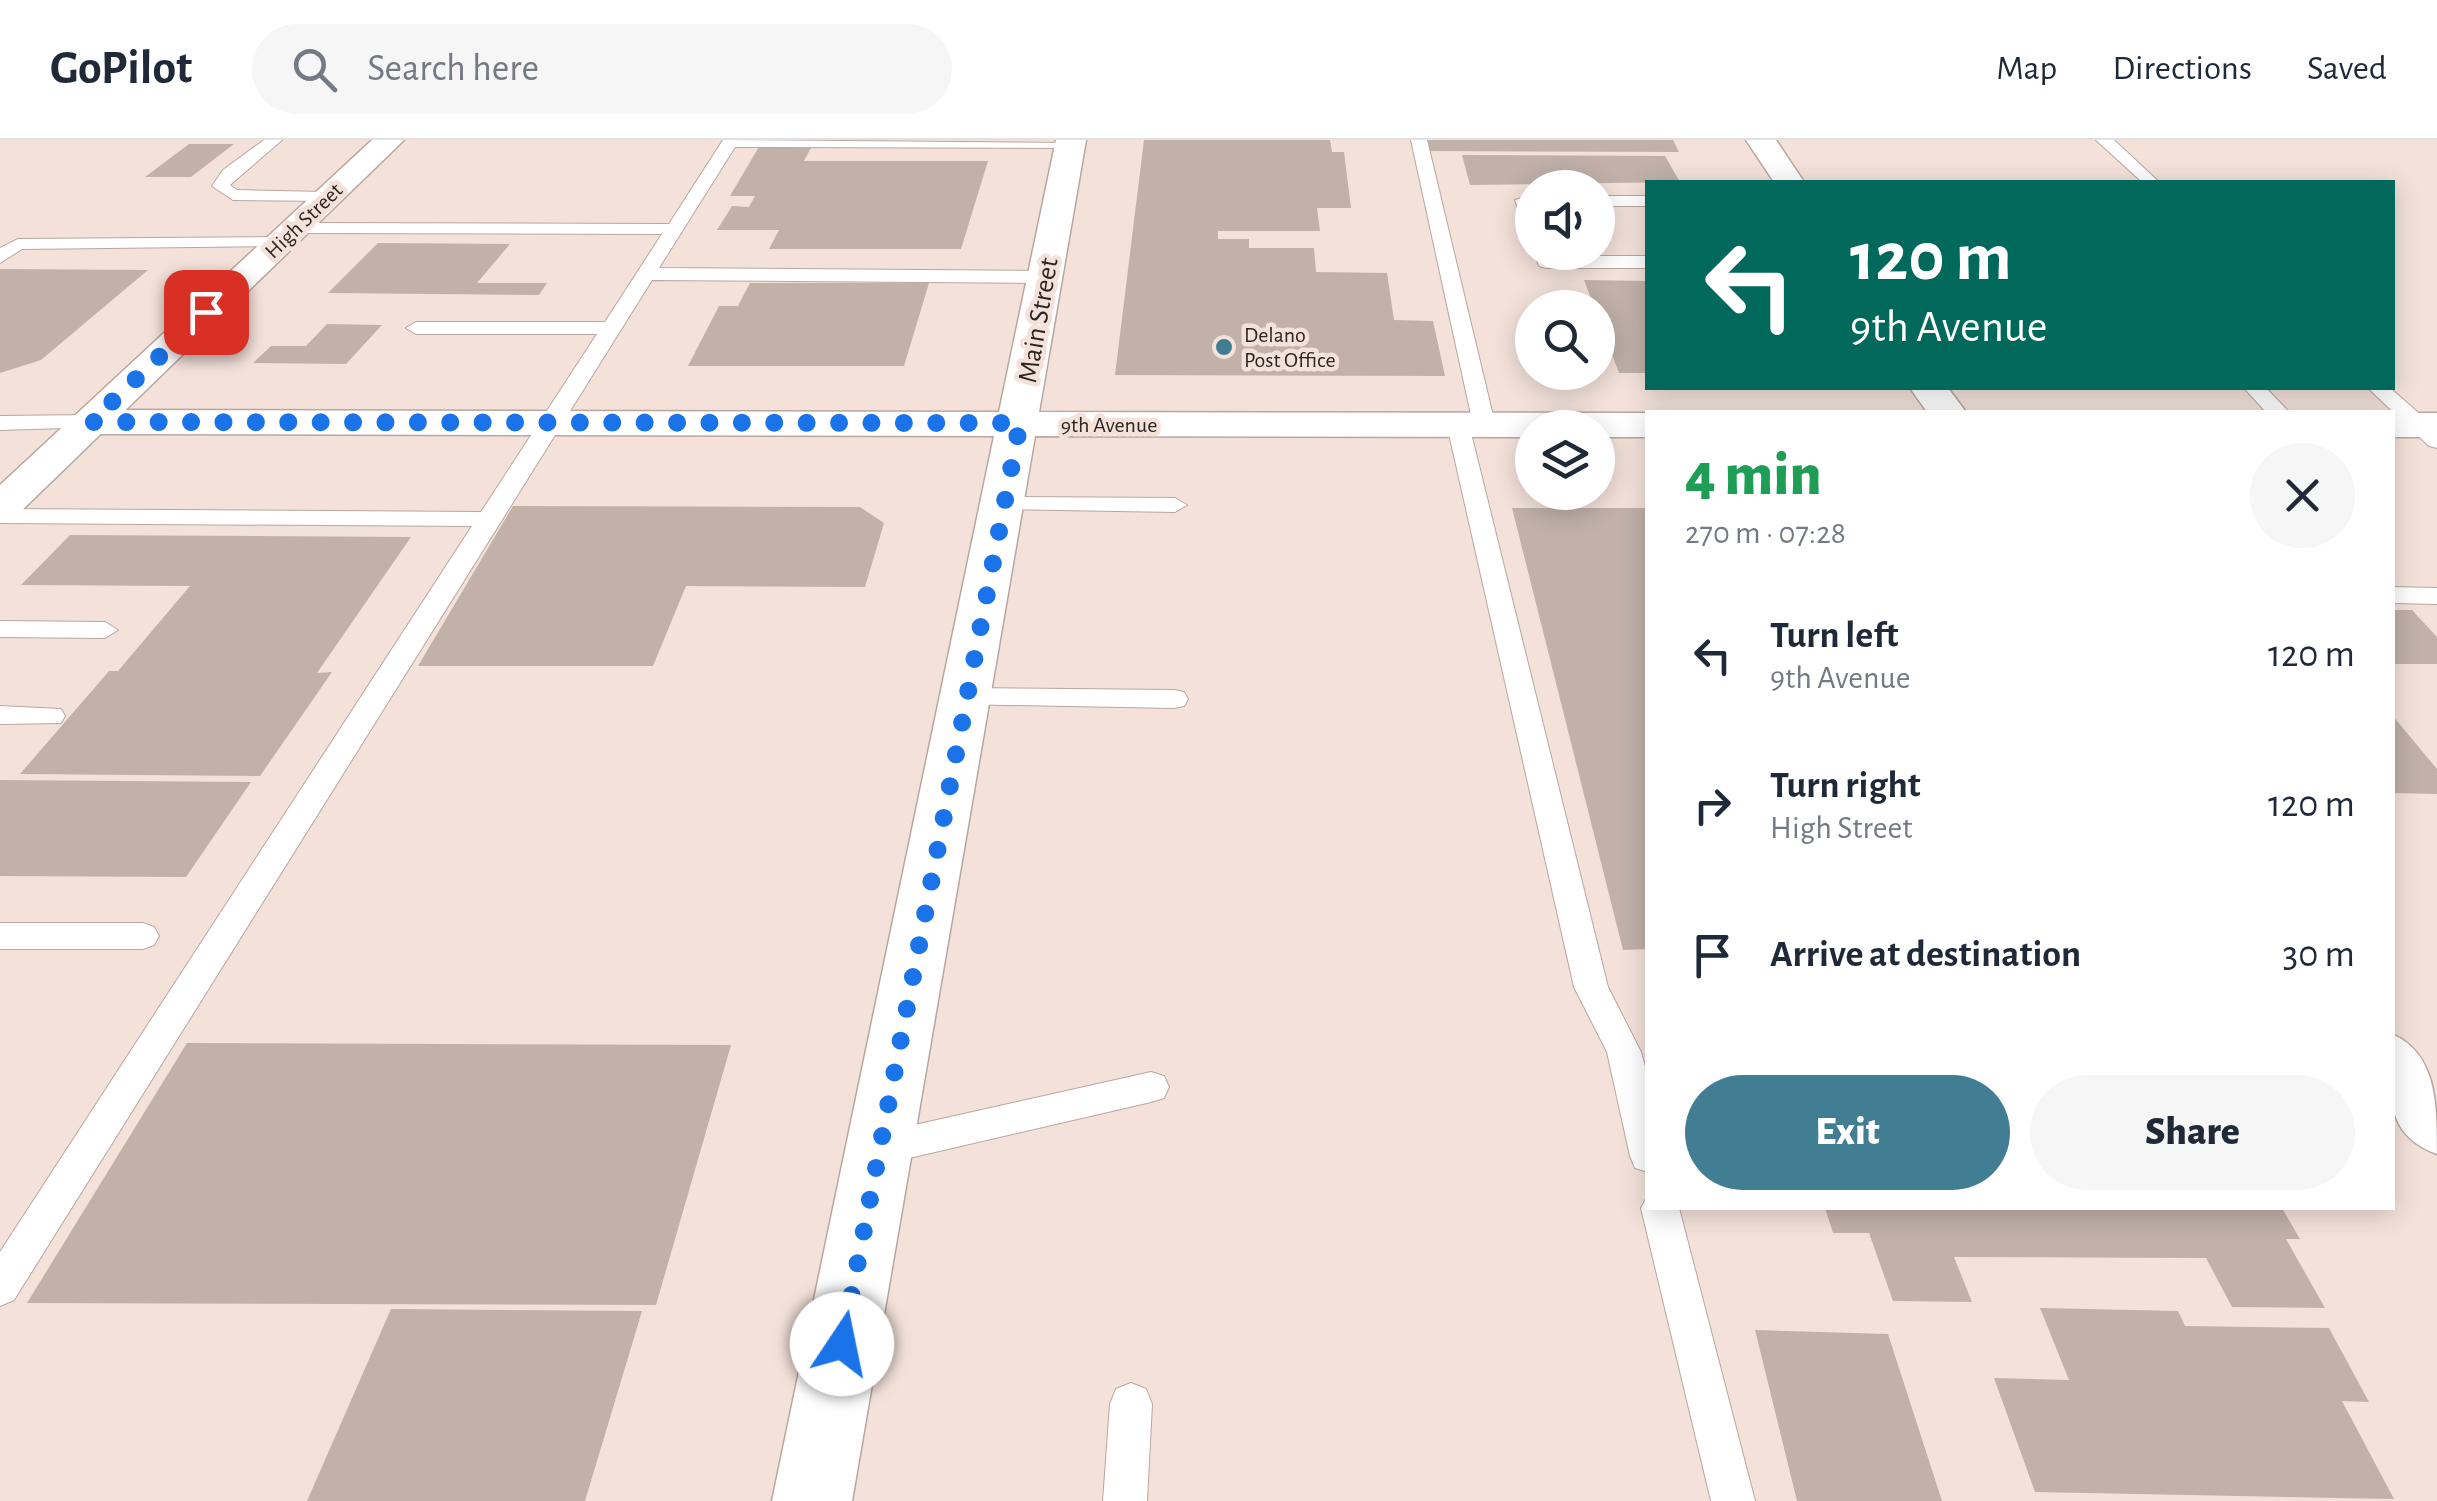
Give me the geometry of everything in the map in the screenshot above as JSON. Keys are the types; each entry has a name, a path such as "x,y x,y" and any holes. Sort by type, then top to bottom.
{"street":[{"name":"High Street","path":"0,508 389,140"},
{"path":"1760,140 1789,180"},
{"name":"Main Street","path":"812,1501 1020,423 1070,142"},
{"name":"9th Avenue","path":"91,422 1645,425"},
{"path":"2395,1064 2437,1125"}],"lane":[{"path":"274,140 229,174 221,186 233,195 326,197"},
{"path":"1418,140 1471,424 1591,986 1624,1052 1645,1143"},
{"path":"2104,140 2149,180"},
{"path":"0,1287 730,141 1070,142"},
{"path":"1615,200 1645,200"},
{"path":"0,257 18,244 673,229"},
{"path":"1615,262 1645,262"},
{"path":"647,274 1044,277"},
{"path":"416,328 612,328"},
{"path":"2257,390 2276,410"},
{"path":"2380,390 2422,429"},
{"path":"0,423 91,422"},
{"path":"1004,504 1176,505"},
{"path":"0,516 490,519"},
{"path":"2395,571 2416,595"},
{"path":"0,630 105,630"},
{"path":"966,697 1174,699"},
{"path":"0,715 51,716"},
{"path":"0,936 143,936"},
{"path":"878,1149 1151,1087"},
{"path":"1660,1210 1732,1501"},
{"path":"1124,1501 1132,1404"}],"building":[{"path":"763,140 815,140 804,161 988,161 961,249 769,249 779,230 717,230 732,206 749,207 755,196 730,196"},
{"path":"1144,140 1330,140 1332,152 1344,152 1351,208 1317,208 1320,231 1218,231 1218,239 1249,239 1249,248 1314,248 1316,272 1387,273 1394,320 1433,321 1445,376 1115,375"},
{"path":"1426,140 1673,140 1679,152 1429,151"},
{"path":"189,144 234,144 191,177 145,177"},
{"path":"1462,155 1665,156 1679,180 1615,183 1615,170 1515,170 1515,184 1470,185"},
{"path":"378,243 510,244 477,283 547,283 539,295 328,293"},
{"path":"0,269 148,270 41,360 0,373"},
{"path":"1584,280 1645,281 1645,373 1619,373 1615,362 1615,290 1588,290"},
{"path":"750,283 929,283 904,366 688,366 719,306 738,306"},
{"path":"327,324 382,325 346,364 253,363 271,346 306,346"},
{"path":"513,506 860,507 884,523 865,587 686,586 653,666 418,666"},
{"path":"1512,508 1645,508 1645,949 1623,950"},
{"path":"70,535 411,537 317,673 332,672 260,776 20,774 109,671 118,671 190,586 21,585"},
{"path":"2395,610 2412,610 2437,637 2437,664 2395,664"},
{"path":"2395,719 2437,769 2437,794 2395,793"},
{"path":"0,780 251,782 186,877 0,876"},
{"path":"187,1043 731,1045 656,1305 27,1303"},
{"path":"1826,1210 2283,1210 2300,1239 2286,1239 2325,1308 2232,1307 2206,1258 1954,1257 1972,1302 1893,1301 1869,1233 1833,1233"},
{"path":"2040,1308 2178,1311 2185,1326 2329,1328 2369,1402 2342,1401 2394,1499 2035,1492 1994,1378 2069,1380"},
{"path":"391,1309 642,1311 585,1501 307,1501"},
{"path":"1755,1330 1888,1334 1942,1501 1797,1501"}],"place":[{"name":"Delano Post Office","path":"1224,347"}],"route":[{"path":"206,312 91,422 1020,423 842,1344"}]}
